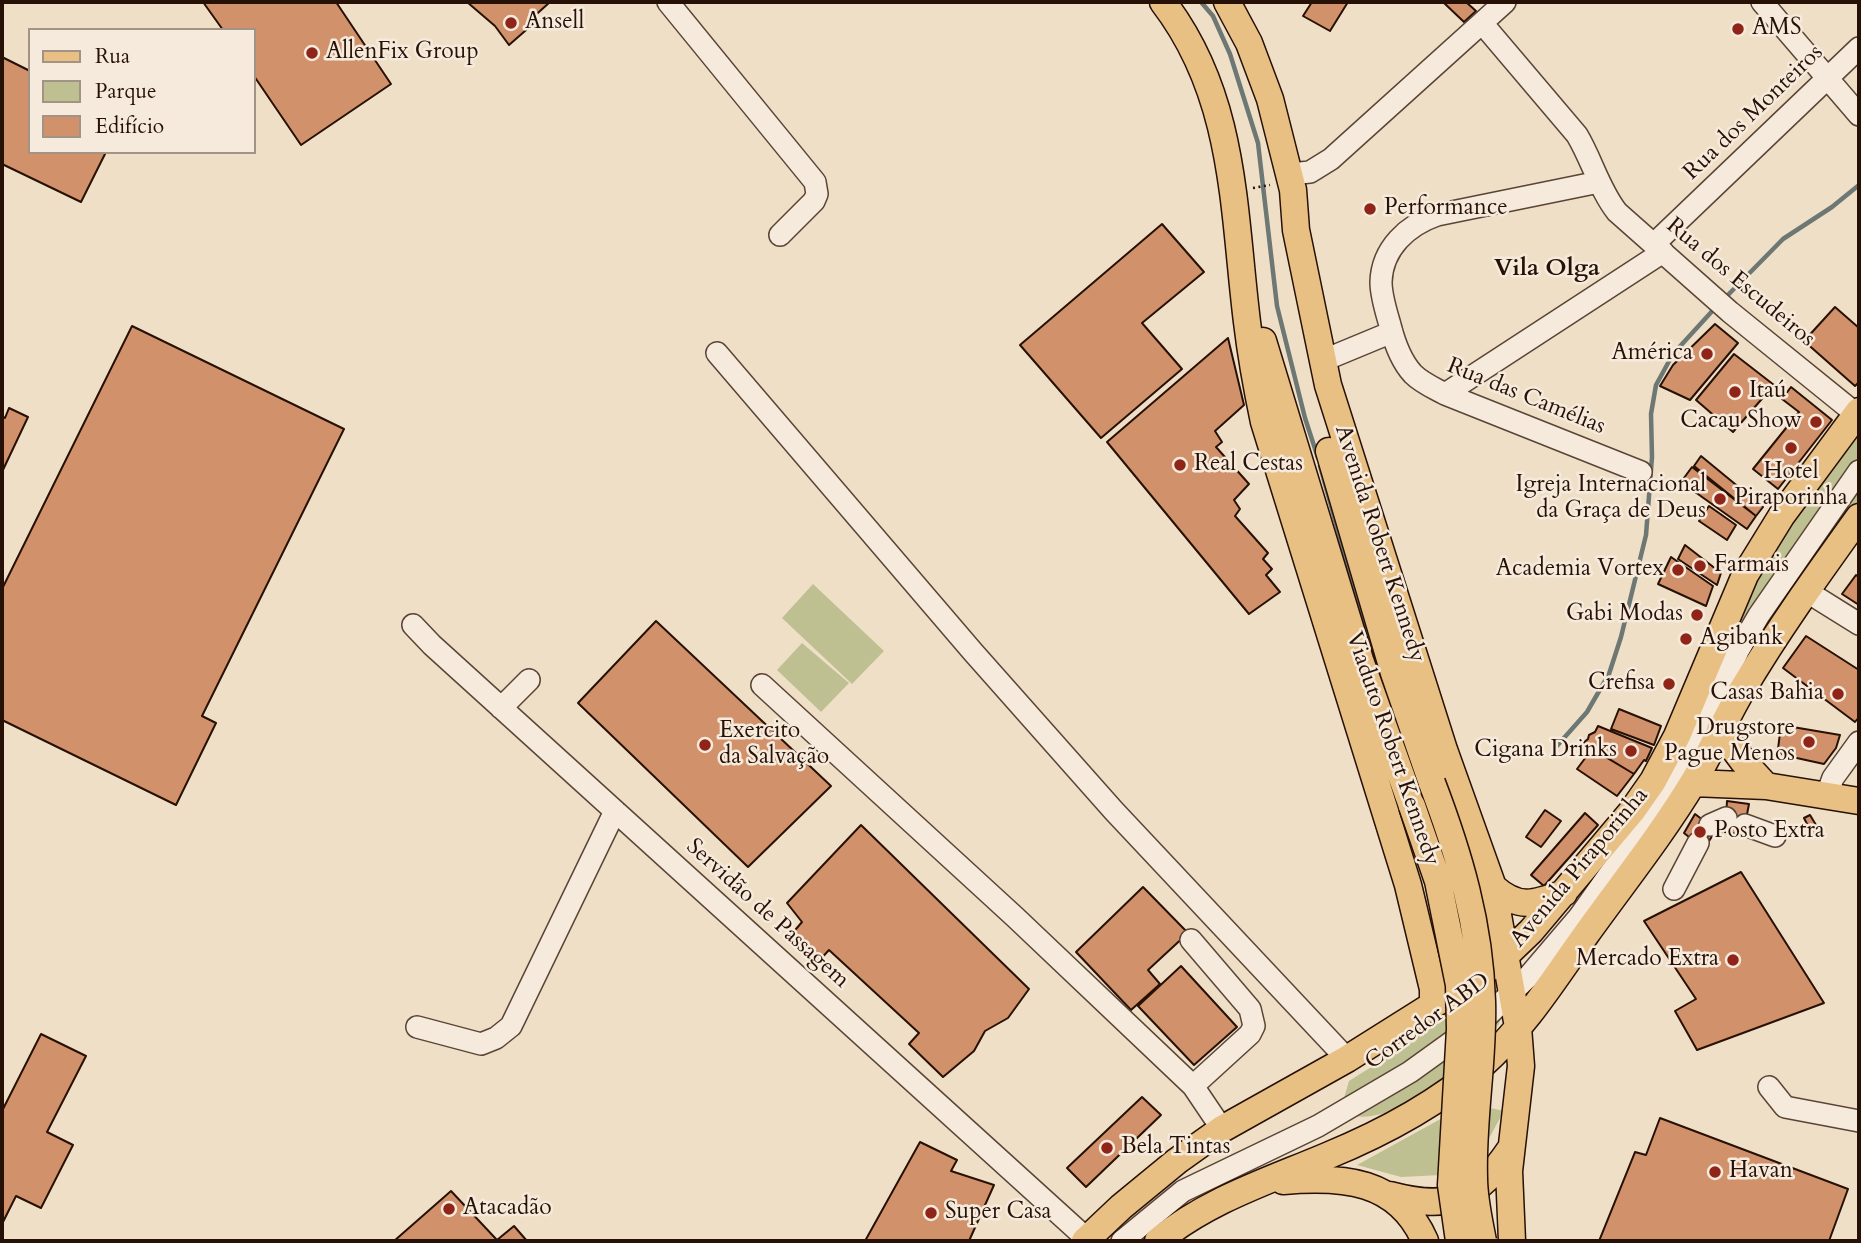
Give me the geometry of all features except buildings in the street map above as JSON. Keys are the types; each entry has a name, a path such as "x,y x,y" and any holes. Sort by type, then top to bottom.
{"main road":[{"path":"1163,2 1193,47 1210,85 1222,123 1243,269 1255,380 1264,422 1408,885 1429,969 1433,1005"},
{"name":"Avenida Robert Kennedy","path":"1227,2 1249,43 1264,80 1280,179 1296,230 1322,361 1356,477 1444,751 1489,875 1518,1027 1521,1066 1509,1185 1512,1238"},
{"name":"Viaduto Robert Kennedy","path":"1296,230 1292,270 1296,316 1304,358 1394,673 1460,861 1470,901 1482,1002 1470,1231"},
{"name":"Viaduto Robert Kennedy","path":"1243,269 1360,660 1438,881 1455,960 1460,1030 1451,1185 1470,1231"},
{"name":"Avenida Piraporinha","path":"1086,1240 1177,1161 1222,1129 1347,1059 1471,981 1505,956 1566,892 1653,781 1677,736 1745,575 1782,515 1858,412"},
{"name":"Avenida Piraporinha","path":"1158,1241 1205,1208 1399,1123 1434,1102 1483,1064 1518,1027 1648,849 1693,783 1720,730 1767,650 1859,517"},
{"path":"1720,730 1766,786"},
{"path":"1693,783 1766,786 1859,801"},
{"path":"1408,885 1430,892 1454,889 1489,875 1509,899 1520,903 1540,901 1566,892"},
{"path":"1257,1184 1310,1179 1344,1181 1425,1203 1455,1199 1483,1184 1513,1146"},
{"path":"1389,1195 1407,1211 1425,1241"},
{"path":"1438,1241 1450,1227 1470,1231 1493,1220 1512,1238"}],"street":[{"path":"668,2 815,182 817,194 814,201 780,235"},
{"path":"1280,179 1310,172 1331,159 1505,2"},
{"path":"1762,2 1859,115"},
{"name":"Rua dos Escudeiros","path":"1482,23 1577,135 1588,153 1599,182 1617,212 1730,312 1858,412"},
{"name":"Rua dos Monteiros","path":"1446,394 1658,248 1859,48"},
{"name":"Rua das Camélias","path":"1599,182 1437,215 1417,224 1390,250 1382,274 1382,293 1392,332 1404,362 1423,382 1446,394 1641,471"},
{"path":"1322,361 1392,332"},
{"path":"717,353 973,652 1105,801 1347,1059"},
{"name":"Corredor ABD","path":"1122,1241 1183,1191 1318,1126 1410,1072 1485,1018 1511,994 1579,917 1672,786 1695,744 1738,651 1765,606 1859,471"},
{"path":"1806,591 1859,624"},
{"name":"Servidão de Passagem","path":"413,625 1086,1240"},
{"path":"501,708 529,680"},
{"path":"762,685 1015,917 1193,1086 1222,1129"},
{"path":"1826,797 1833,778 1859,742"},
{"path":"417,1027 481,1044 496,1038 511,1026 615,811"},
{"path":"1727,823 1775,836"},
{"path":"1674,889 1698,843"},
{"path":"1191,940 1250,1009 1254,1026 1250,1034 1193,1086"},
{"path":"1769,1087 1784,1107 1859,1121"}],"path":[{"path":"1254,188 1280,179"}],"green space":[{"path":"1859,425 1859,501 1738,681 1719,678 1745,592"},
{"path":"813,584 884,651 852,684 782,618"},
{"path":"802,643 849,683 821,712 777,670"},
{"path":"1492,983 1495,992 1493,997 1388,1078 1344,1098 1349,1081 1387,1057 1422,1028"},
{"path":"1497,1012 1499,1024 1433,1085 1393,1110 1374,1116 1355,1116"},
{"path":"1486,1107 1504,1111 1487,1142 1441,1175 1401,1177 1357,1165 1446,1116"}],"waterway":[{"path":"1201,2 1213,16 1230,54 1258,143 1277,306 1305,418 1318,458"},
{"path":"1724,299 1783,239 1832,207 1859,185"},
{"path":"1556,747 1587,712 1609,674 1621,637 1646,535 1652,457 1651,414 1656,385 1673,354 1715,308"},
{"path":"1320,466 1372,653 1408,756"}],"place":[{"name":"Ansell","path":"511,23"},
{"name":"AMS","path":"1738,29"},
{"name":"AllenFix Group","path":"312,53"},
{"name":"Performance","path":"1370,209"},
{"name":"América","path":"1707,354"},
{"name":"Itaú","path":"1735,392"},
{"name":"Cacau Show","path":"1816,422"},
{"name":"Hotel Piraporinha","path":"1791,448"},
{"name":"Real Cestas","path":"1180,465"},
{"name":"Igreja Internacional da Graça de Deus","path":"1720,499"},
{"name":"Farmais","path":"1700,566"},
{"name":"Academia Vortex","path":"1678,570"},
{"name":"Gabi Modas","path":"1697,615"},
{"name":"Agibank","path":"1686,639"},
{"name":"Crefisa","path":"1669,684"},
{"name":"Casas Bahia","path":"1838,694"},
{"name":"Drugstore Pague Menos","path":"1809,742"},
{"name":"Exercito da Salvação","path":"705,745"},
{"name":"Cigana Drinks","path":"1631,751"},
{"name":"Posto Extra","path":"1700,832"},
{"name":"Mercado Extra","path":"1733,960"},
{"name":"Bela Tintas","path":"1107,1148"},
{"name":"Havan","path":"1715,1172"},
{"name":"Atacadão","path":"449,1209"},
{"name":"Super Casa","path":"931,1213"}],"district":[{"name":"Vila Olga","path":"1547,269"}]}
